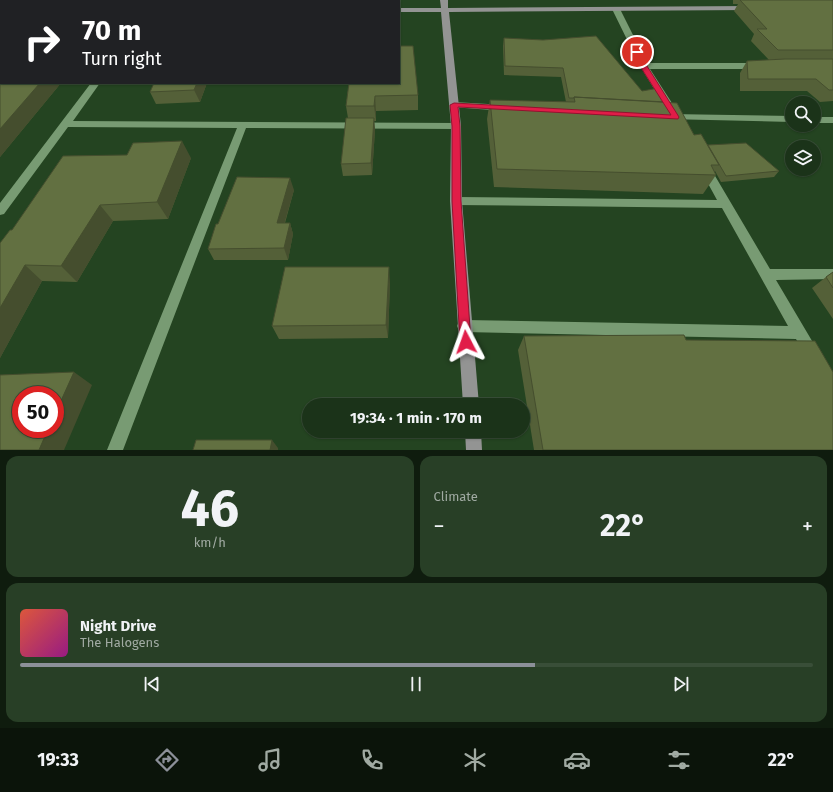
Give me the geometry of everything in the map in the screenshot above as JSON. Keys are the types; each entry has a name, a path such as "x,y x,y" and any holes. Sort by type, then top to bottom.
{"main road":[{"path":"445,5 456,126 456,201 470,398"},
{"path":"400,10 445,5 616,9 763,8"},
{"path":"473,438 474,450"}],"street":[{"path":"616,9 644,66 684,131"},
{"path":"644,66 770,66"},
{"path":"0,211 95,84"},
{"path":"454,105 517,108"},
{"path":"660,116 785,119"},
{"path":"821,120 832,120"},
{"path":"65,124 456,126"},
{"path":"115,450 243,124"},
{"path":"699,158 818,364"},
{"path":"456,201 726,204"},
{"path":"766,274 833,274"},
{"path":"464,326 800,333"}],"building":[{"path":"740,0 833,0 833,50 778,50 757,29 767,29"},
{"path":"596,36 642,91 659,88 666,102 574,97 569,98 563,68 505,66 504,38 543,40"},
{"path":"400,46 413,46 418,95 375,96 374,106 346,106 349,84 400,84"},
{"path":"833,59 833,90 829,90 816,79 748,79 747,61"},
{"path":"0,84 39,84 0,129"},
{"path":"154,84 197,84 194,90 150,92"},
{"path":"574,97 677,103 694,135 701,134 719,165 711,165 716,175 497,169 490,100 575,102"},
{"path":"346,118 374,118 371,163 341,164"},
{"path":"182,141 157,202 100,205 61,266 25,265 0,308 0,243 10,230 12,230 63,156 127,155 133,143"},
{"path":"746,143 779,171 726,176 708,145"},
{"path":"237,177 290,178 277,223 290,223 284,248 208,249 216,224 218,224"},
{"path":"285,267 389,267 386,325 272,326"},
{"path":"833,272 833,288 826,277"},
{"path":"684,335 686,340 815,341 833,372 833,450 543,450 524,336"},
{"path":"74,372 64,394 64,386 12,386 12,438 44,438 39,450 0,450 0,375"},
{"path":"196,440 272,440 270,450 193,450"}],"route":[{"path":"466,342 456,201 456,126 454,105 676,117 644,66 637,52"}]}
